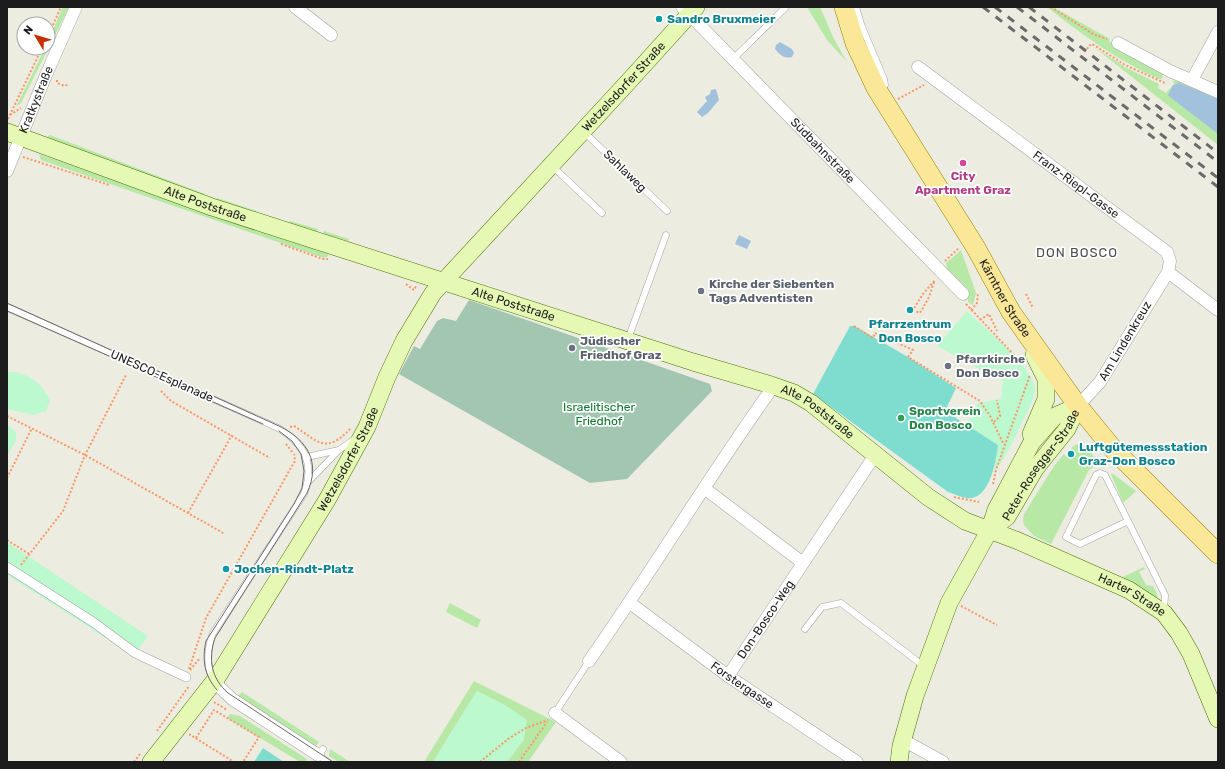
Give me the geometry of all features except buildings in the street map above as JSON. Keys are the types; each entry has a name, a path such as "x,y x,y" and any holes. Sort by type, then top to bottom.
{"main road":[{"name":"Kärntner Straße","path":"844,7 856,43 879,93 976,248 1011,312 1078,406 1126,463 1216,548"},
{"name":"Wetzelsdorfer Straße","path":"147,756 214,682 255,618 327,500 360,427 394,360 442,282 583,131 689,10"},
{"name":"Alte Poststraße","path":"14,136 219,209 442,282 794,393 811,403 928,497 965,521 989,531"},
{"path":"1011,312 1046,379 1044,405 1028,441 1024,456"},
{"name":"Peter-Rosegger-Straße","path":"899,762 903,740 925,667 949,603 989,531 996,510 1024,456 1041,430 1055,416 1078,406"},
{"name":"Peter-Rosegger-Straße","path":"989,531 1007,517 1035,469 1067,429 1078,406"},
{"name":"Harter Straße","path":"989,531 1016,540 1128,590 1164,613 1179,633 1191,654 1218,719"}],"street":[{"name":"Kratkystraße","path":"7,171 14,136 40,88 76,7"},
{"path":"295,7 331,35"},
{"name":"Südbahnstraße","path":"689,10 732,59 963,294"},
{"path":"1192,80 1218,32"},
{"path":"1112,41 1158,65 1218,92"},
{"name":"Franz-Riepl-Gasse","path":"918,67 1167,252 1170,261 1168,272"},
{"path":"1168,272 1218,310"},
{"name":"Am Lindenkreuz","path":"1078,406 1100,382 1168,272"},
{"path":"590,661 630,602 724,456 768,394 771,385"},
{"name":"Don-Bosco-Weg","path":"728,676 876,455"},
{"path":"704,488 803,563"},
{"path":"7,567 93,622 135,653 186,677"},
{"name":"Forstergasse","path":"630,602 728,676 858,762"},
{"path":"214,682 232,699 323,756"},
{"path":"551,718 621,762"},
{"path":"903,740 943,762"}],"lane":[{"path":"732,59 786,7"},
{"path":"856,7 862,27 886,85 879,93"},
{"name":"Sahlaweg","path":"583,131 667,211"},
{"path":"551,165 602,213"},
{"path":"628,341 666,235"},
{"name":"UNESCO-Esplanade","path":"7,307 278,428 292,436 307,457"},
{"path":"307,483 339,450 357,438 360,427"},
{"path":"214,682 208,667 207,651 213,633 304,494 309,468 307,457 339,450"},
{"path":"1128,521 1080,544 1066,537 1096,475 1100,473 1105,475 1128,521 1165,595 1164,613"},
{"path":"805,629 822,607 841,603 925,667"},
{"path":"551,718 590,661"}],"path":[{"path":"56,18 61,7"},
{"path":"1051,7 1093,34 1112,41"},
{"path":"1087,49 1091,44 1094,45 1125,65 1165,83"},
{"path":"10,115 38,56"},
{"path":"903,96 934,79"},
{"path":"57,80 57,83 65,86 68,84"},
{"path":"936,268 962,245"},
{"path":"934,282 928,298 920,313 913,310 923,294 934,282"},
{"path":"978,293 976,303 971,310 1018,358"},
{"path":"1026,294 1033,308"},
{"path":"980,320 988,314 997,330"},
{"path":"854,326 872,338 875,333 912,350 908,357 980,401 994,422 1003,443 1005,444"},
{"path":"15,572 63,511 85,455 126,375"},
{"path":"993,484 1005,444 1030,375"},
{"path":"161,391 171,401 270,458"},
{"path":"994,422 1000,416 997,400"},
{"path":"7,416 85,455 225,534"},
{"path":"313,440 322,444 332,442 360,427"},
{"path":"7,478 32,428"},
{"path":"188,513 232,435"},
{"path":"200,658 188,672 206,618 295,461 294,454 289,449"},
{"path":"7,540 29,554"},
{"path":"960,605 997,625"},
{"path":"155,734 187,690 189,681 186,677"},
{"path":"196,738 214,710 258,738 243,762"},
{"path":"480,762 508,739 526,728 551,718"},
{"path":"520,762 551,718"},
{"path":"189,733 234,762"},
{"path":"134,762 147,756"}],"green space":[{"path":"63,7 69,7 56,33 56,23"},
{"path":"807,7 820,7 834,39 847,62 827,40"},
{"path":"1053,7 1110,39 1109,41 1163,73 1162,79 1144,72 1101,47 1048,8"},
{"path":"1094,47 1125,67 1159,84 1158,88 1166,93 1174,84 1173,81 1177,80 1218,96 1218,145"},
{"path":"41,56 44,56 21,103 16,107"},
{"path":"50,135 205,194 203,196 44,139"},
{"path":"39,154 329,254 324,258 41,160"},
{"path":"217,198 257,211 255,213 216,199"},
{"path":"290,221 318,229 316,233 289,223"},
{"path":"324,231 349,239 348,241 323,234"},
{"path":"961,250 976,293 973,305 968,302 968,289 947,269 946,263"},
{"name":"Israelitischer Friedhof","path":"469,300 710,384 712,391 627,479 590,483 399,374 414,346 420,349 437,321 443,318 456,321"},
{"path":"967,311 1018,359 1027,370 1033,381 1035,390 1035,394 1011,445 1002,461 994,471 998,445 966,425 978,403 1001,399 1003,382 989,370 981,370 937,346"},
{"path":"7,372 14,372 27,376 43,388 50,400 46,411 34,415 7,409"},
{"path":"7,425 16,432 16,441 7,456"},
{"path":"1077,444 1086,447 1099,463 1089,470 1051,544 1034,536 1024,525 1024,514 1054,466 1064,454 1069,459 1075,453 1071,448"},
{"path":"1111,474 1136,491 1123,503"},
{"path":"7,542 148,636 134,656 7,575"},
{"path":"1144,567 1145,569 1139,572 1146,585 1153,586 1158,596 1156,598 1121,578"},
{"path":"450,603 481,620 477,628 446,612"},
{"path":"474,681 556,722 528,762 507,762 524,739 500,703 477,691 433,762 424,762"},
{"path":"477,691 502,703 527,720 524,739 507,762 433,762"},
{"path":"242,692 319,742 316,746 312,746 238,696"},
{"path":"230,714 240,716 307,759 305,762 300,762 227,718"},
{"path":"330,749 350,762 339,762 329,756"}],"shaded area":[{"path":"780,42 792,49 794,53 792,57 782,56 775,49 776,45"},
{"path":"1179,83 1218,99 1218,134 1168,95 1173,85"},
{"path":"716,89 719,100 708,113 702,117 697,112 707,101 705,97 710,94 711,90"},
{"path":"739,235 751,241 747,249 735,244"},
{"name":"Sportverein Don Bosco","path":"850,326 854,326 908,357 956,388 945,411 998,445 991,476 984,490 978,495 969,498 948,492 813,394"},
{"path":"263,748 284,762 254,762"}],"tram line":[{"path":"7,303 279,426 298,438 304,445 312,462 313,472 307,493 215,638 212,653 212,668 218,681 228,693 333,762"},
{"path":"7,311 263,424"},
{"path":"217,690 209,679 205,667 204,655 206,641 294,504 302,488 304,471 301,454 292,441 279,431"}],"railway":[{"path":"983,7 1218,187"},
{"path":"995,7 1218,178"},
{"path":"1017,7 1218,162"},
{"path":"1029,7 1218,153"}],"place":[{"name":"Sandro Bruxmeier","path":"659,19"},
{"name":"City Apartment Graz","path":"963,163"},
{"name":"Kirche der Siebenten Tags Adventisten","path":"701,291"},
{"name":"Pfarrzentrum Don Bosco","path":"910,310"},
{"name":"Jüdischer Friedhof Graz","path":"572,348"},
{"name":"Pfarrkirche Don Bosco","path":"948,366"},
{"name":"Sportverein Don Bosco","path":"901,418"},
{"name":"Luftgütemessstation Graz-Don Bosco","path":"1071,454"},
{"name":"Jochen-Rindt-Platz","path":"226,569"}],"district":[{"name":"DON BOSCO","path":"1077,252"}]}
